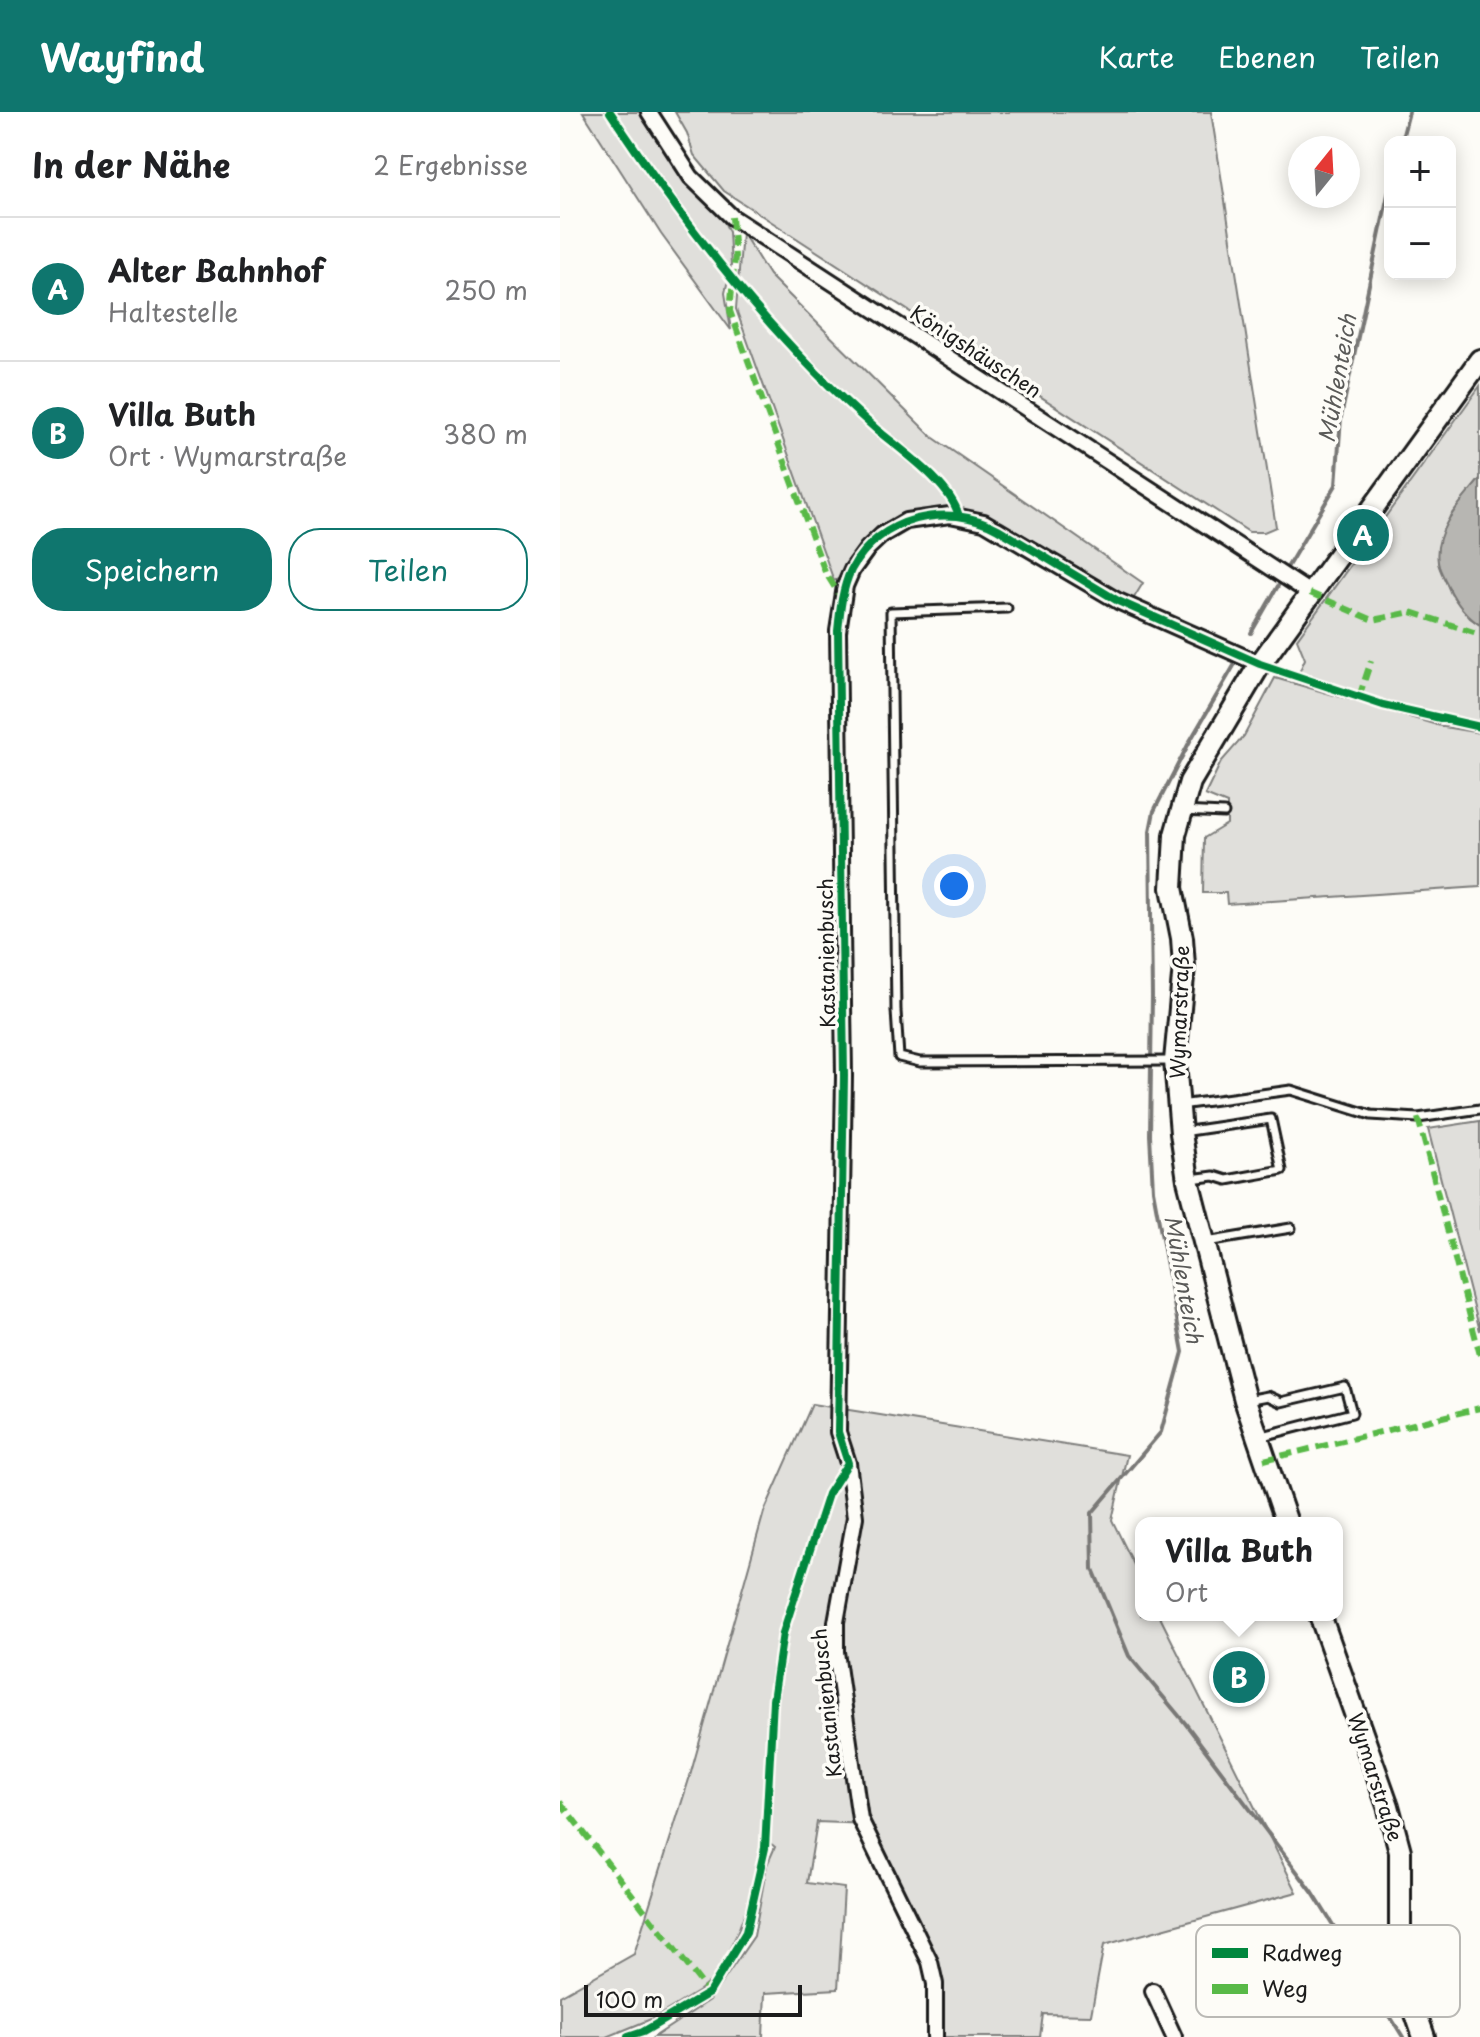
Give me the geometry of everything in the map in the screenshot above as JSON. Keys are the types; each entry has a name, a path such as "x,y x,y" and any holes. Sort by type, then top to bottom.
{"main road":[{"name":"Wymarstraße","path":"1285,1517 1245,1400 1188,1180 1169,1061 1184,966 1172,888 1173,851 1180,811 1190,782 1260,664 1480,360"},
{"name":"Wymarstraße","path":"1322,1621 1388,1806 1400,1851 1400,1925"},
{"name":"Wymarstraße","path":"1417,2017 1424,2037"}],"street":[{"name":"Königshäuschen","path":"649,112 691,177 732,217 1310,593"},
{"name":"Kastanienbusch","path":"935,2037 935,1984 930,1962 860,1819 836,1652 836,1622 855,1517 848,1463 838,1432 844,1106 838,631 842,599 848,577 857,562 874,542 891,529 912,519 941,514 959,516 991,525 1118,601 1260,664"},
{"path":"1153,1991 1174,2037"}],"lane":[{"path":"1007,608 891,612 899,1057 920,1062 1169,1061"},
{"path":"1180,811 1224,813"},
{"path":"1177,1105 1291,1090 1371,1115 1418,1118 1480,1109"},
{"path":"1181,1133 1271,1119 1282,1170 1227,1180 1214,1176 1188,1180"},
{"path":"1205,1242 1291,1228"},
{"path":"1245,1400 1268,1396 1281,1402 1345,1387 1352,1413 1257,1438"}],"shaded area":[{"path":"583,112 647,112 720,213 729,232 731,266 725,293 731,330 661,234"},
{"path":"675,112 1211,112 1276,527 1264,532 1249,532 724,191 694,155 687,133"},
{"path":"742,232 769,275 931,436 1143,583 1132,601 1002,522 944,508 916,513 843,577 834,581 736,309"},
{"path":"1480,386 1480,479 1450,516 1438,563 1451,594 1470,618 1480,625 1480,724 1451,719 1298,675 1305,659 1297,639"},
{"path":"1480,479 1480,625 1466,613 1451,592 1438,562 1438,550 1450,517"},
{"path":"1275,678 1444,727 1480,733 1480,887 1227,904 1226,893 1203,893 1204,838 1227,824 1227,804 1205,795 1221,762 1244,736"},
{"path":"1480,1121 1480,1331 1428,1129"},
{"path":"812,1404 1127,1455 1112,1520 1135,1567 1135,1621 1162,1621 1297,1892 1104,1945 1091,2015 1043,2014 1040,2037 938,2037 937,1971 869,1824 817,1822 807,1883 844,1888 838,1989 765,1993 763,2037 654,2037 710,2000 754,1936 767,1865 775,1847 763,1837 748,1903 737,1934 715,1977 699,1991 656,2017 607,2037 560,2037 560,1996 634,1954 690,1776 764,1512"}],"waterway":[{"name":"Mühlenteich","path":"1403,136 1409,112"},
{"name":"Mühlenteich","path":"1288,566 1336,485 1341,417 1385,208"},
{"name":"Mühlenteich","path":"1251,633 1278,586"},
{"name":"Mühlenteich","path":"1235,664 1154,811 1150,831 1150,1135 1153,1190 1183,1352 1161,1432 1092,1513 1093,1569 1129,1656 1185,1723 1313,1893 1333,1925"},
{"name":"Mühlenteich","path":"1390,2017 1403,2037"}],"marked path":[{"path":"732,217 735,257 730,311 825,572 842,599"},
{"path":"1310,593 1373,620 1411,612 1480,634"},
{"path":"1359,697 1371,661"},
{"path":"1418,1118 1480,1355"},
{"path":"1264,1460 1480,1408"},
{"path":"560,1802 709,1993"}],"cycle path":[{"path":"610,112 732,280 838,394 936,480 959,516"},
{"path":"628,2037 643,2032 709,1993 746,1932 765,1848 773,1700 783,1633 828,1494 848,1463 838,1432 844,1076 838,631 843,592 851,570 863,552 896,526 936,516 957,516 978,521 998,529 1118,601 1260,664 1383,705 1480,727"}],"place":[{"name":"Alter Bahnhof","path":"1363,535"},
{"name":"Villa Buth","path":"1239,1677"}]}
